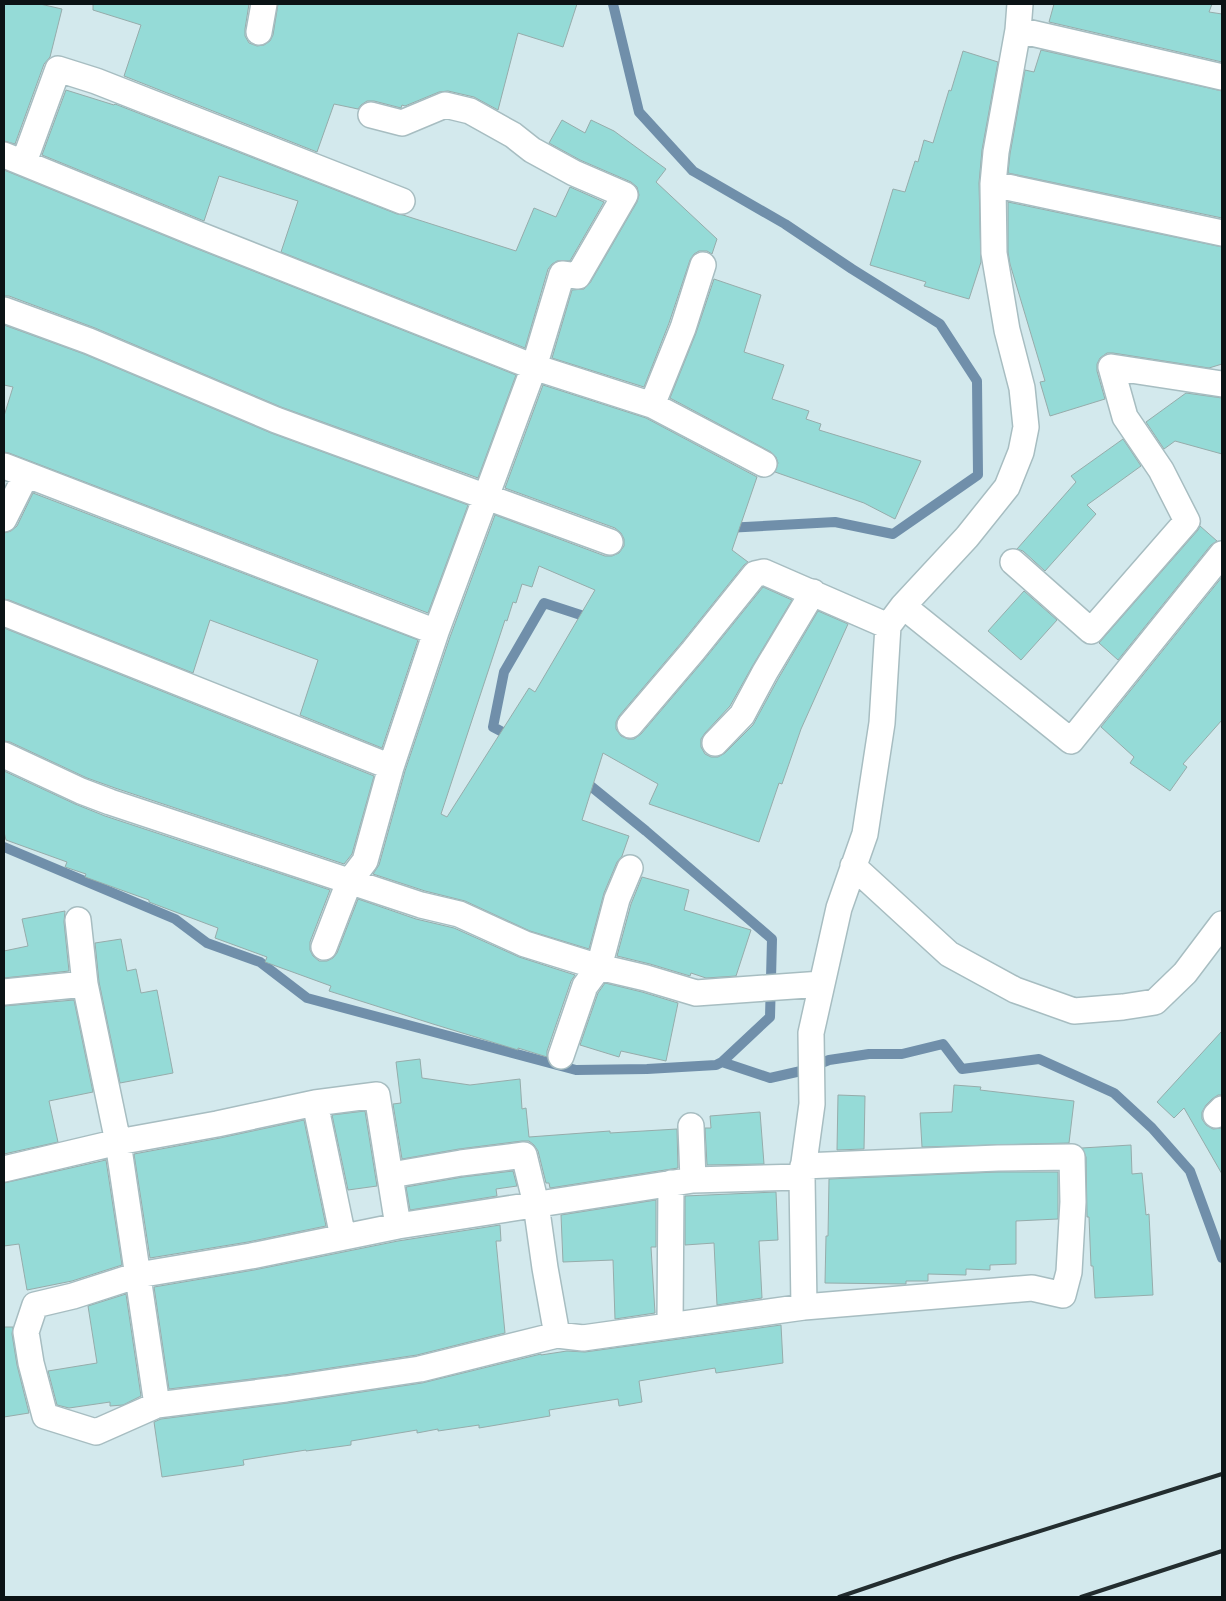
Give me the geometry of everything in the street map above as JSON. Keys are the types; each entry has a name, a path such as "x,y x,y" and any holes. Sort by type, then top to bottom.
{"street":[{"path":"259,32 264,4"},
{"path":"804,1308 803,1172 812,1104 811,1033 839,908 865,834 882,723 888,626 903,606 967,537 1007,487 1021,452 1026,427 1022,388 1008,330 994,253 993,184 996,152 1018,30 1020,4"},
{"path":"1018,30 1222,77"},
{"path":"402,201 96,81 58,68 14,159 204,237 534,366 652,406 764,464"},
{"path":"324,947 349,882 365,861 391,767 436,632 534,366 562,274 578,276 625,195 574,173 532,150 513,135 470,110 445,105 402,123 371,115"},
{"path":"993,184 1222,233"},
{"path":"652,406 682,328 703,265"},
{"path":"4,310 89,341 276,420 610,542"},
{"path":"1013,562 1090,631 1187,521 1160,470 1125,417 1111,367 1222,384"},
{"path":"4,519 15,470 436,632"},
{"path":"903,606 1071,741 1222,554"},
{"path":"630,725 755,574 764,572 813,592 870,620 888,626"},
{"path":"715,743 742,715 765,672 813,592"},
{"path":"4,613 391,767"},
{"path":"4,755 103,800 349,882 421,905 459,914 525,944 599,967 646,978 696,993 822,984"},
{"path":"853,866 949,954 1015,990 1074,1011 1155,1002 1185,973 1222,924"},
{"path":"561,1056 586,986 599,967 617,899 630,868"},
{"path":"78,920 85,984 118,1142 157,1405"},
{"path":"4,992 85,984"},
{"path":"4,1169 118,1142 315,1103 377,1095 398,1226"},
{"path":"315,1103 343,1237"},
{"path":"670,1325 682,1182 690,1126"},
{"path":"391,1176 461,1163 524,1155 536,1204 557,1335"},
{"path":"1072,1157 1069,1272 1063,1295 1032,1288 804,1308 583,1338 557,1335 420,1369 286,1389 157,1405 96,1432 45,1416 31,1363 26,1332 35,1305 73,1296 138,1275 251,1256 398,1226 682,1182 998,1158 1072,1157"}],"building":[{"path":"4,4 40,4 62,9 50,57 44,64 15,144 4,141"},
{"path":"93,4 249,4 245,36 249,43 257,46 264,45 270,41 273,35 278,4 577,4 563,47 518,33 498,110 474,97 448,91 439,92 405,106 402,105 401,108 374,101 367,101 358,109 334,104 317,152 124,76 141,25 93,10"},
{"path":"1054,4 1212,4 1209,12 1222,14 1222,62 1049,22"},
{"path":"1041,50 1222,91 1222,218 1008,173 1025,70 1034,72"},
{"path":"963,51 998,62 982,150 979,183 981,262 969,299 924,286 926,282 870,265 893,189 905,192 915,161 918,162 924,140 933,143"},
{"path":"66,90 115,104 397,214 516,251 534,208 556,217 570,187 604,202 570,261 557,261 548,269 525,348 281,252 298,201 219,176 204,221 42,155"},
{"path":"562,120 585,133 591,120 614,131 666,169 656,182 717,239 712,254 707,251 699,251 690,260 669,323 644,387 552,358 572,290 584,289 590,283 637,202 639,195 637,187 631,182 580,160 549,143"},
{"path":"4,170 516,375 478,478 281,407 95,328 9,296 4,296"},
{"path":"1008,202 1222,247 1222,364 1209,368 1107,353 1100,358 1097,364 1097,371 1105,399 1050,416 1040,382 1045,381 1010,264 1008,252"},
{"path":"714,279 761,295 744,352 784,365 772,399 809,411 806,419 821,424 819,430 921,461 895,519 864,503 775,472 778,463 776,457 771,452 670,398 696,333"},
{"path":"4,325 84,354 271,433 468,505 428,613 4,452 4,416 13,387 4,385"},
{"path":"543,385 646,418 757,477 732,550 748,562 619,716 616,722 616,729 621,736 628,739 634,739 641,734 763,587 792,600 730,706 701,739 701,747 705,754 711,757 718,757 725,753 753,725 818,611 848,624 801,729 782,784 779,783 759,842 649,804 658,784 603,753 582,820 629,836 622,856 617,862 604,893 589,949 530,931 465,901 425,891 373,874 379,865 405,771 450,637 495,515 605,556 619,553 624,546 624,539 621,533 615,528 505,488","holes":["539,566 595,590 535,692 529,688 447,817 441,814 505,620 507,621 513,602 516,603 522,584 532,587"]},
{"path":"1186,393 1222,398 1222,454 1175,441 1164,449 1146,422"},
{"path":"1123,439 1141,466 1087,505 1096,514 1045,571 1023,551 1017,549 1076,482 1071,476"},
{"path":"33,493 418,640 382,748 300,715 318,660 210,620 193,673 4,599 4,533 11,531 17,526"},
{"path":"1200,526 1217,541 1211,545 1118,660 1099,643"},
{"path":"1222,577 1222,720 1183,764 1187,767 1170,791 1130,763 1134,757 1101,727"},
{"path":"1024,591 1057,620 1021,660 988,631"},
{"path":"4,628 374,776 352,854 344,864 87,778 10,742 4,741"},
{"path":"4,771 105,816 330,890 310,942 310,950 319,961 327,961 337,953 358,899 416,919 454,928 519,957 575,975 571,981 547,1051 547,1057 518,1048 518,1050 329,991 331,986 265,962 267,957 215,938 218,928 85,877 86,874 65,867 67,862 6,840 4,832"},
{"path":"642,877 689,890 684,910 751,930 736,976 706,978 691,973 690,976 617,956 631,904"},
{"path":"65,911 64,922 69,971 4,978 4,951 28,946 22,919"},
{"path":"121,939 127,971 136,969 141,993 157,990 173,1073 120,1083 99,982 95,943"},
{"path":"605,983 678,1003 666,1061 621,1051 619,1057 580,1045 598,993"},
{"path":"74,1000 93,1092 49,1101 58,1142 4,1154 4,1006"},
{"path":"1222,1031 1222,1095 1218,1095 1206,1105 1202,1112 1202,1119 1206,1125 1213,1129 1222,1128 1222,1174 1184,1108 1174,1118 1157,1102"},
{"path":"420,1059 422,1078 470,1085 520,1079 522,1109 526,1108 529,1137 610,1131 610,1133 677,1129 678,1168 550,1188 549,1183 546,1183 538,1151 529,1141 459,1149 402,1159 393,1104 401,1103 396,1062"},
{"path":"954,1085 981,1087 980,1090 1074,1101 1069,1143 922,1147 920,1113 952,1112"},
{"path":"838,1095 865,1096 864,1149 837,1150"},
{"path":"365,1111 377,1186 348,1190 332,1115"},
{"path":"760,1112 764,1164 707,1165 705,1128 711,1128 710,1116"},
{"path":"304,1120 326,1226 248,1242 150,1258 134,1154"},
{"path":"1131,1145 1132,1174 1142,1173 1146,1215 1149,1214 1153,1295 1095,1298 1093,1266 1091,1266 1089,1217 1087,1217 1086,1157 1082,1148"},
{"path":"106,1160 122,1265 72,1281 27,1290 19,1244 4,1246 4,1183"},
{"path":"513,1171 517,1186 496,1189 497,1196 410,1210 406,1187"},
{"path":"998,1172 1058,1172 1058,1219 1016,1221 1016,1264 990,1265 990,1270 966,1269 966,1275 928,1274 928,1281 906,1281 906,1284 825,1283 829,1179"},
{"path":"776,1192 778,1240 759,1241 762,1298 717,1305 714,1243 685,1245 685,1196"},
{"path":"656,1200 656,1247 651,1247 655,1313 615,1319 613,1260 563,1262 561,1215"},
{"path":"500,1225 501,1241 496,1241 505,1333 417,1355 284,1375 169,1389 154,1287 254,1270 398,1241"},
{"path":"126,1294 141,1396 123,1405 110,1406 110,1402 69,1408 57,1405 48,1371 97,1363 88,1306"},
{"path":"781,1325 783,1363 716,1373 715,1368 639,1381 642,1402 619,1406 618,1399 549,1410 550,1416 479,1428 479,1425 417,1433 417,1430 351,1441 351,1445 243,1460 244,1465 162,1477 154,1422 161,1419 288,1403 422,1383 541,1354 567,1351 585,1352"},
{"path":"4,1327 13,1327 12,1334 17,1365 29,1413 4,1417"}],"waterway":[{"path":"613,4 639,112 693,171 785,224 940,324 977,381 978,475 893,534 835,522 726,528"},
{"path":"514,738 493,727 504,672 544,603 593,619"},
{"path":"4,847 175,919 207,943 260,962 307,998 576,1070 647,1069 716,1065 722,1062 770,1017 772,939 582,779"},
{"path":"722,1062 770,1078 801,1071 829,1060 869,1054 902,1054 943,1044 962,1069 1039,1059 1114,1093 1152,1128 1190,1171 1222,1258"}],"railway":[{"path":"839,1597 954,1558 1222,1474"},
{"path":"1081,1597 1222,1551"}]}
